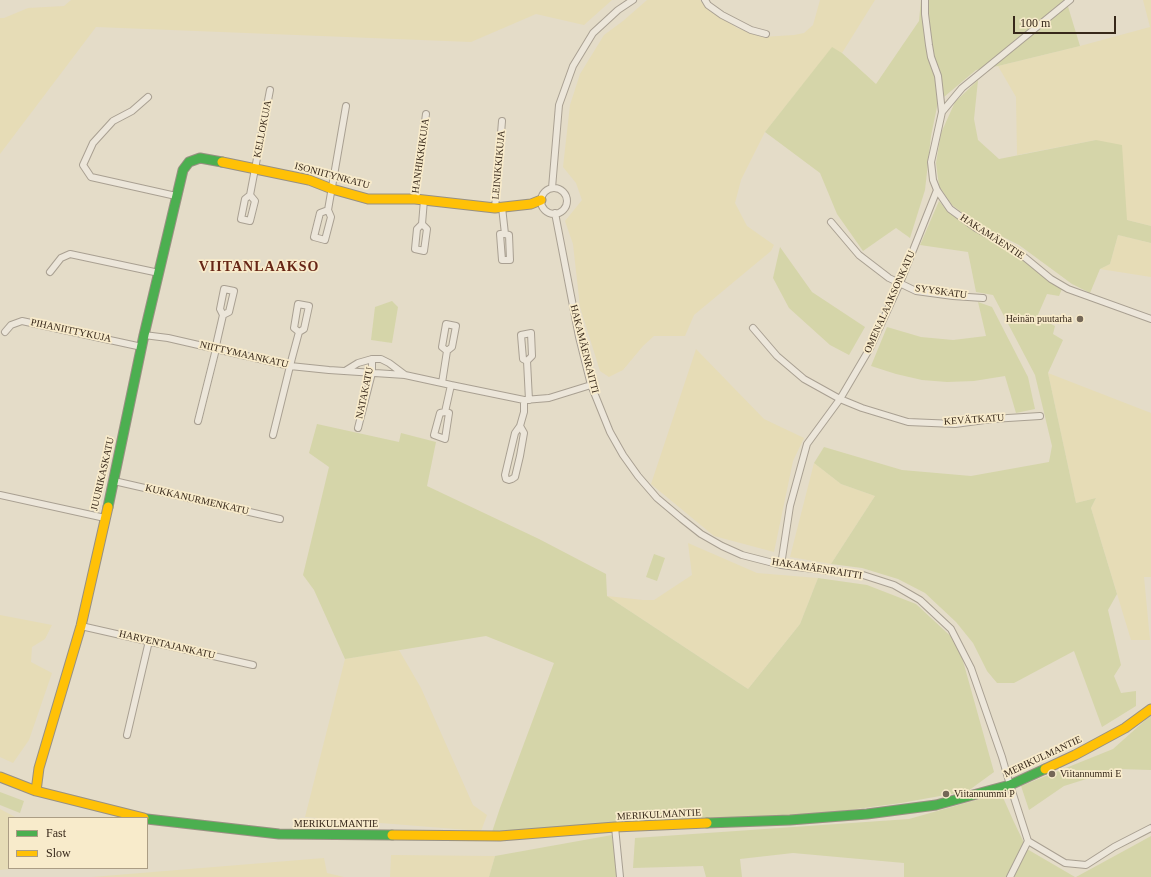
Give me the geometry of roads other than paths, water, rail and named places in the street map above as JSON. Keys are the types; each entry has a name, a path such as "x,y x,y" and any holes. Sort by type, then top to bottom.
{"street":[{"path":"552,188 559,105 573,66 593,33 618,10 633,0"},
{"path":"705,0 708,5 722,15 751,30 766,34"},
{"path":"925,0 925,14 929,45 931,57 938,76 942,112"},
{"name":"HAKAMÄENTIE","path":"1070,0 962,88 942,112 931,162 933,180 937,190 950,209 976,228 1017,251 1051,279 1068,289 1151,319"},
{"name":"KELLOKUJA","path":"250,195 270,90"},
{"path":"148,97 132,111 113,121 93,143 83,165 91,177 176,196"},
{"path":"328,210 320,213 314,237 325,240 331,217 328,210 346,106"},
{"name":"HANHIKKIKUJA","path":"422,224 419,199 426,114"},
{"name":"LEINIKKIKUJA","path":"502,121 499,208 504,234"},
{"name":"ISONIITYNKATU","path":"189,162 200,158 310,180 332,189 368,198 419,199 499,208 531,204 541,200"},
{"name":"JUURIKASKATU","path":"36,791 40,768 81,626 114,481 144,335 176,196 183,170 189,162"},
{"path":"552,188 560,189 566,199 566,203 562,210 555,213 547,211 542,205 541,200 544,192 552,188"},
{"name":"OMENALAAKSONKATU","path":"781,564 790,506 807,444 840,399 870,348 900,283 937,190"},
{"name":"HAKAMÄENRAITTI","path":"555,213 579,337 591,385 610,432 623,455 638,476 657,498 686,523 722,546 742,555 781,564 864,575 894,585 920,600 951,629 971,668 1002,757 1028,841"},
{"name":"SYYSKATU","path":"831,222 859,255 889,278 916,291 983,298"},
{"path":"50,272 61,258 70,254 159,273"},
{"path":"198,420 223,315"},
{"name":"PIHANIITTYKUJA","path":"5,332 10,325 22,321 142,347"},
{"name":"KEVÄTKATU","path":"753,328 776,356 804,379 840,399 862,408 908,422 955,424 992,419 1040,416"},
{"path":"273,436 299,332"},
{"name":"NIITTYMAANKATU","path":"144,335 168,338 290,366 405,375 527,400 550,398 591,385"},
{"path":"442,383 447,351"},
{"path":"345,371 358,363 372,359"},
{"name":"NIITTYMAANKATU","path":"372,359 381,359 405,375"},
{"name":"NATAKATU","path":"358,428 372,373 372,359"},
{"path":"520,426 524,433 520,456 515,477 512,480 509,480 505,475 515,433 520,426 527,400 527,360"},
{"path":"445,412 451,385"},
{"path":"510,454 520,456"},
{"name":"KUKKANURMENKATU","path":"114,481 280,519"},
{"path":"0,496 105,518"},
{"name":"HARVENTAJANKATU","path":"81,626 253,665"},
{"path":"127,735 149,641"},
{"name":"MERIKULMANTIE","path":"148,818 279,834 500,836 615,828 790,820 867,814 936,805 1010,785 1075,755 1119,731 1151,709"},
{"name":"MERIKULMANTIE","path":"0,777 36,791 142,817"},
{"path":"615,828 620,877"},
{"path":"1010,877 1028,841 1065,863 1086,865 1114,847 1151,828"}],"place":[{"name":"Heinän puutarha","path":"1080,319"},
{"name":"Viitannummi E","path":"1052,774"},
{"name":"Viitannummi P","path":"946,794"}],"district":[{"name":"VIITANLAAKSO","path":"259,267"}]}
